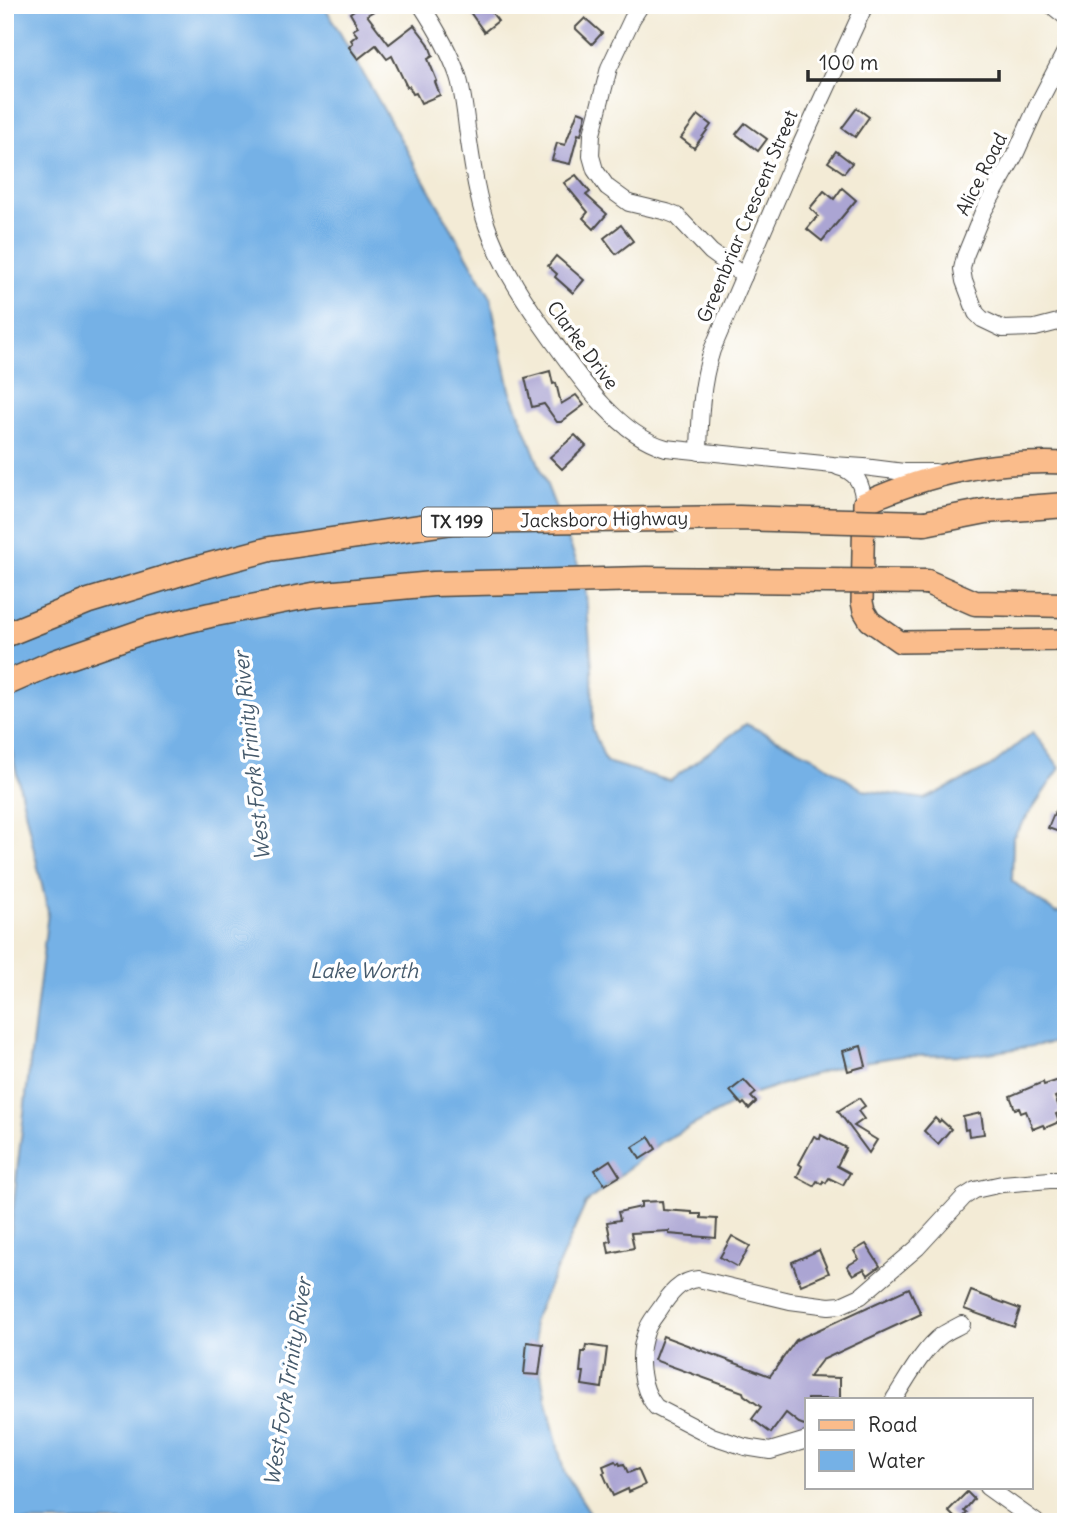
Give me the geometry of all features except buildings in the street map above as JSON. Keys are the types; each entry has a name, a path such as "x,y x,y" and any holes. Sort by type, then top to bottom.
{"highway":[{"name":"Jacksboro Highway","path":"5,635 89,601 270,549 453,522 739,518 925,523 986,511 1066,505"},
{"path":"5,684 55,662 147,630 210,615 313,595 446,583 646,579 927,582 975,603 1066,605"}],"main road":[{"path":"1066,463 1023,463 957,471 907,485 864,503 862,602 870,621 900,642 1066,640"}],"street":[{"name":"Clarke Drive","path":"421,5 440,35 459,78 473,170 487,225 510,276 579,379 604,407 655,445 699,452 904,472 957,471"},
{"path":"641,5 608,68 592,134 591,156 594,170 607,187 629,203 677,216 711,252 744,276"},
{"name":"Greenbriar Crescent Street","path":"699,452 701,404 707,364 791,166 865,5"},
{"path":"1051,5 1066,18"},
{"name":"Alice Road","path":"1066,50 1015,155 983,212 962,269 976,313 982,319 1003,329 1035,328 1066,320"},
{"path":"833,465 856,476 864,503"},
{"path":"805,1441 770,1451 745,1447 712,1436 656,1407 645,1389 642,1349 646,1331 668,1296 681,1284 698,1279 790,1301 841,1305 861,1296 908,1256 964,1197 975,1190 1002,1184 1066,1180"},
{"path":"895,1398 929,1347 941,1335 962,1324"},
{"path":"988,1488 1036,1522"}],"water":[{"name":"Lake Worth","path":"5,5 324,5 490,296 510,390 585,583 592,666 593,730 606,762 670,781 746,724 812,756 863,790 925,799 990,767 1033,732 1060,768 1013,837 1012,881 1056,913 1066,910 1066,1041 976,1055 901,1056 840,1066 752,1094 661,1142 586,1203 533,1322 543,1385 564,1472 596,1522 5,1522 5,1292 48,912 5,722"}],"water label":[{"name":"West Fork Trinity River","path":"252,756"},
{"name":"West Fork Trinity River","path":"288,1382"}]}
